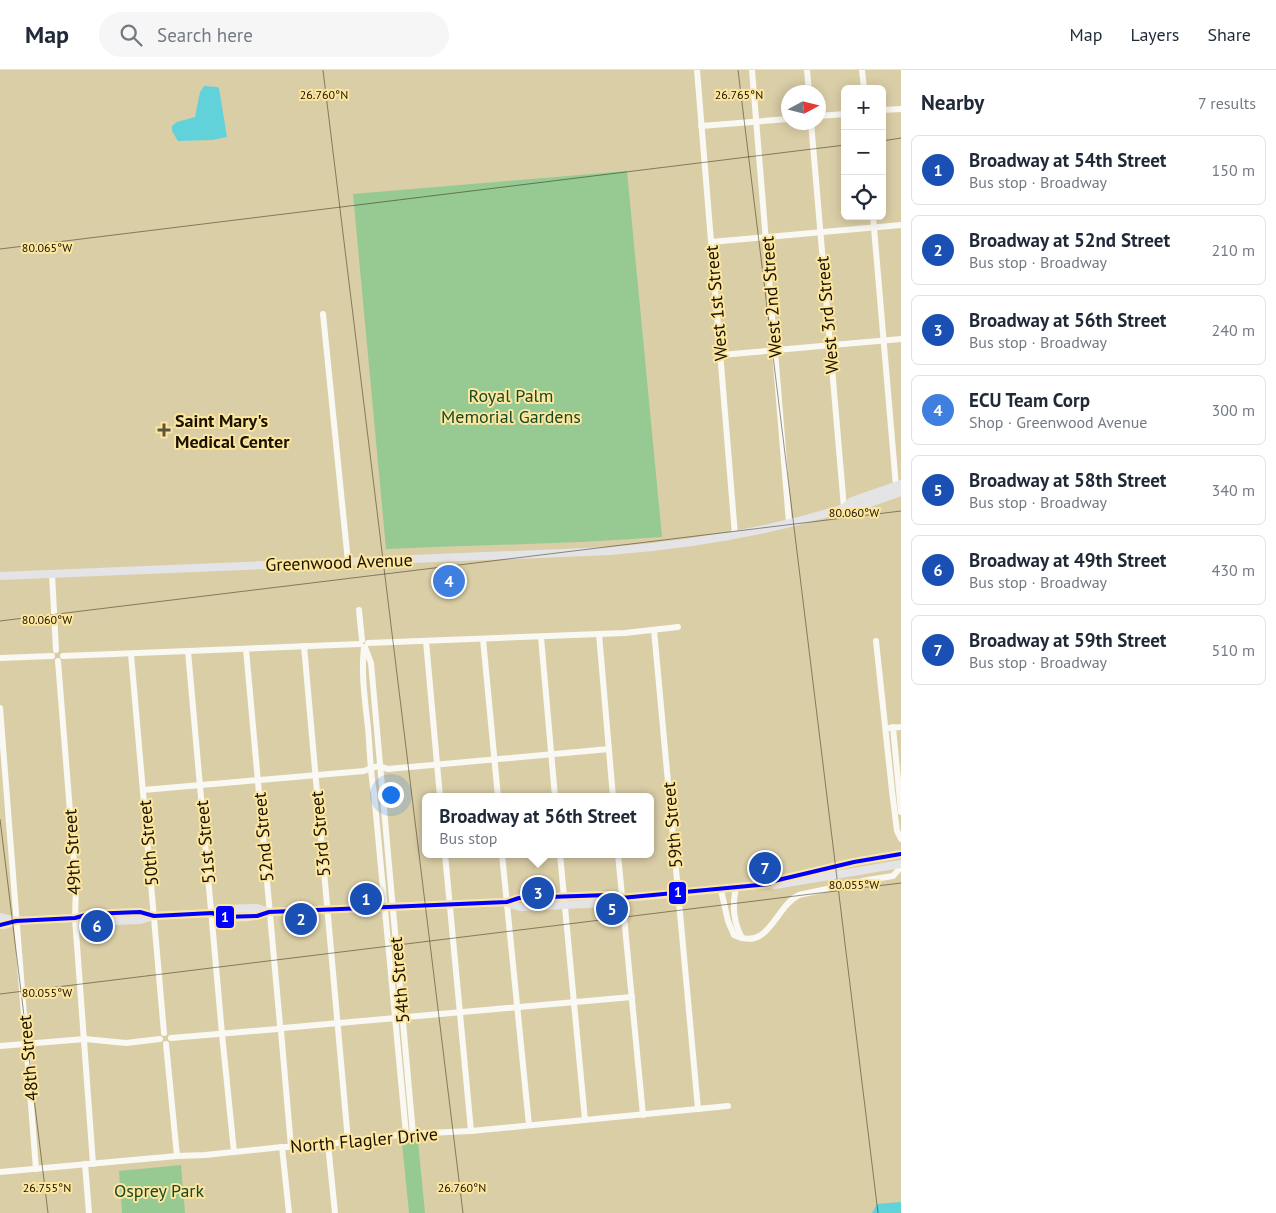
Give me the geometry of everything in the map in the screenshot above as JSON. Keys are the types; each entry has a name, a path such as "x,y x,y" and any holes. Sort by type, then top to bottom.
{"main road":[{"name":"Greenwood Avenue","path":"0,576 610,551 678,544 735,535 844,508 856,508 899,487"},
{"path":"0,917 16,921 75,918 89,922 132,921 154,916 212,913 222,909 256,908 269,912 506,902 520,906 564,901 608,903 621,898 769,884 854,862 901,854"},
{"path":"769,884 773,886 901,866"},
{"path":"0,925 16,921"}],"street":[{"name":"West 1st Street","path":"697,70 735,535"},
{"name":"West 2nd Street","path":"752,70 789,523"},
{"path":"807,70 808,85"},
{"path":"862,70 864,85"},
{"path":"886,110 901,109"},
{"path":"826,115 841,114"},
{"path":"701,126 781,120"},
{"name":"West 3rd Street","path":"812,130 844,508"},
{"path":"873,220 883,341 899,487"},
{"path":"711,242 901,225"},
{"path":"323,314 348,562"},
{"path":"721,355 901,339"},
{"path":"52,574 54,659 188,651 541,637 678,628"},
{"name":"54th Street","path":"359,610 364,644 371,663 383,769 382,795 394,1017 409,1134"},
{"name":"59th Street","path":"654,630 698,1109"},
{"path":"599,634 613,793"},
{"path":"541,637 555,793"},
{"path":"483,639 498,793"},
{"path":"426,641 440,793"},
{"path":"876,641 897,831 901,837"},
{"name":"54th Street","path":"364,644 362,664 370,752 369,770 374,793 403,1016 409,1134"},
{"name":"53rd Street","path":"304,646 348,1141"},
{"name":"52nd Street","path":"246,649 291,1147"},
{"name":"51st Street","path":"188,651 234,1152"},
{"path":"0,658 54,653"},
{"name":"50th Street","path":"131,654 154,916 162,1036"},
{"name":"49th Street","path":"61,658 76,887 75,918 94,1164"},
{"name":"48th Street","path":"0,708 36,1169"},
{"path":"886,728 901,726"},
{"path":"893,727 901,812"},
{"path":"143,790 609,749"},
{"path":"445,858 471,1131"},
{"path":"502,858 529,1125"},
{"path":"560,858 585,1120"},
{"path":"618,858 643,1115"},
{"path":"721,890 728,921 734,934 746,939 760,936 767,931 790,899 799,895 890,877 897,873 901,866"},
{"path":"736,888 734,898 735,912 742,938"},
{"path":"169,1041 403,1016 632,996"},
{"path":"0,1046 84,1039 126,1043 169,1034 177,1156"},
{"name":"North Flagler Drive","path":"0,1172 282,1147 304,1147 409,1134 471,1131 728,1106"},
{"path":"328,1144 335,1213"},
{"path":"282,1147 289,1213"},
{"path":"85,1164 89,1213"}],"green space":[{"name":"Royal Palm Memorial Gardens","path":"627,171 662,537 386,549 353,194"},
{"path":"418,1141 425,1213 409,1213 402,1143"},
{"name":"Osprey Park","path":"181,1165 185,1213 122,1213 119,1171"}],"water":[{"path":"204,86 219,88 227,137 212,140 178,141 172,131 172,126 177,122 195,117 200,92"},
{"path":"901,1202 901,1213 872,1213 877,1204"}],"transit line":[{"name":"1","path":"0,925 16,921 75,918 89,914 140,912 154,916 212,913 223,917 257,916 269,912 507,902 519,898 608,895 621,898 769,884 774,881 854,862 901,854"}],"place":[{"name":"Saint Mary's Medical Center","path":"164,430"},
{"name":"ECU Team Corp","path":"449,581"},
{"name":"Broadway at 59th Street","path":"765,868"},
{"name":"Broadway at 56th Street","path":"538,893"},
{"name":"Broadway at 54th Street","path":"366,899"},
{"name":"Broadway at 58th Street","path":"612,909"},
{"name":"Broadway at 52nd Street","path":"301,919"},
{"name":"Broadway at 49th Street","path":"97,926"}]}
